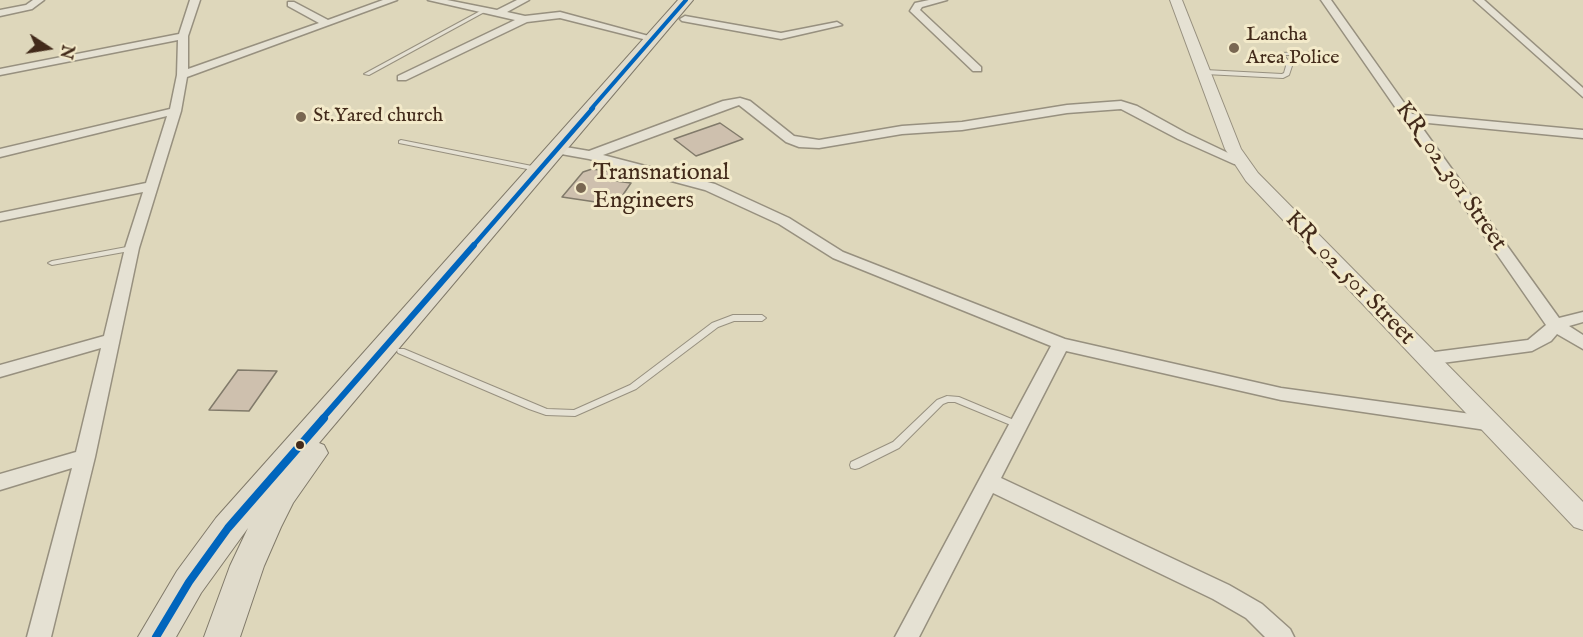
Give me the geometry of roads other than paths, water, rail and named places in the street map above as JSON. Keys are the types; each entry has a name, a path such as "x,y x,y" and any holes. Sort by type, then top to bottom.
{"main road":[{"path":"222,637 246,566 282,494 306,462 572,152 681,13"},
{"path":"156,637 189,582 228,528 538,169 572,152 681,13"}],"street":[{"path":"0,13 29,7 39,0"},
{"path":"182,75 392,0"},
{"path":"433,0 525,19"},
{"path":"499,13 524,0"},
{"path":"942,0 918,5 915,11 977,69"},
{"name":"KR_02_501 Street","path":"1176,0 1239,160 1273,201 1493,424 1583,519"},
{"name":"KR_02_301 Street","path":"1326,0 1555,326 1583,343"},
{"path":"1479,0 1583,94"},
{"path":"39,637 85,457 132,248 174,111 182,75 183,36 199,2"},
{"path":"291,4 327,23"},
{"path":"402,78 525,19 560,15 681,13 781,36 837,25"},
{"path":"0,72 183,36"},
{"path":"572,152 727,102 746,103 790,139 799,143 819,144 902,130 962,126 1067,109 1121,105 1133,108 1182,136 1239,160"},
{"path":"0,153 174,111"},
{"path":"1408,117 1583,134"},
{"path":"572,152 710,187 784,221 838,255 1060,344 1281,394 1493,424"},
{"path":"0,217 150,186"},
{"path":"1427,359 1532,345 1545,337 1555,326 1583,317"},
{"path":"0,370 110,340"},
{"path":"907,637 1060,344"},
{"path":"0,482 85,457"},
{"path":"987,481 1221,592 1254,610 1281,637"}],"lane":[{"path":"367,74 486,10"},
{"path":"1205,72 1283,75 1287,74 1288,66 1281,54 1312,53"},
{"path":"401,142 538,169"},
{"path":"52,263 132,248"},
{"path":"401,351 546,412 575,413 633,387 715,325 733,318 762,318"},
{"path":"855,465 896,445 940,402 947,399 956,399 1018,425"}],"place":[{"name":"Lancha Area Police","path":"1234,48"},
{"name":"St.Yared church","path":"301,117"},
{"name":"Transnational Engineers","path":"581,188"}]}
